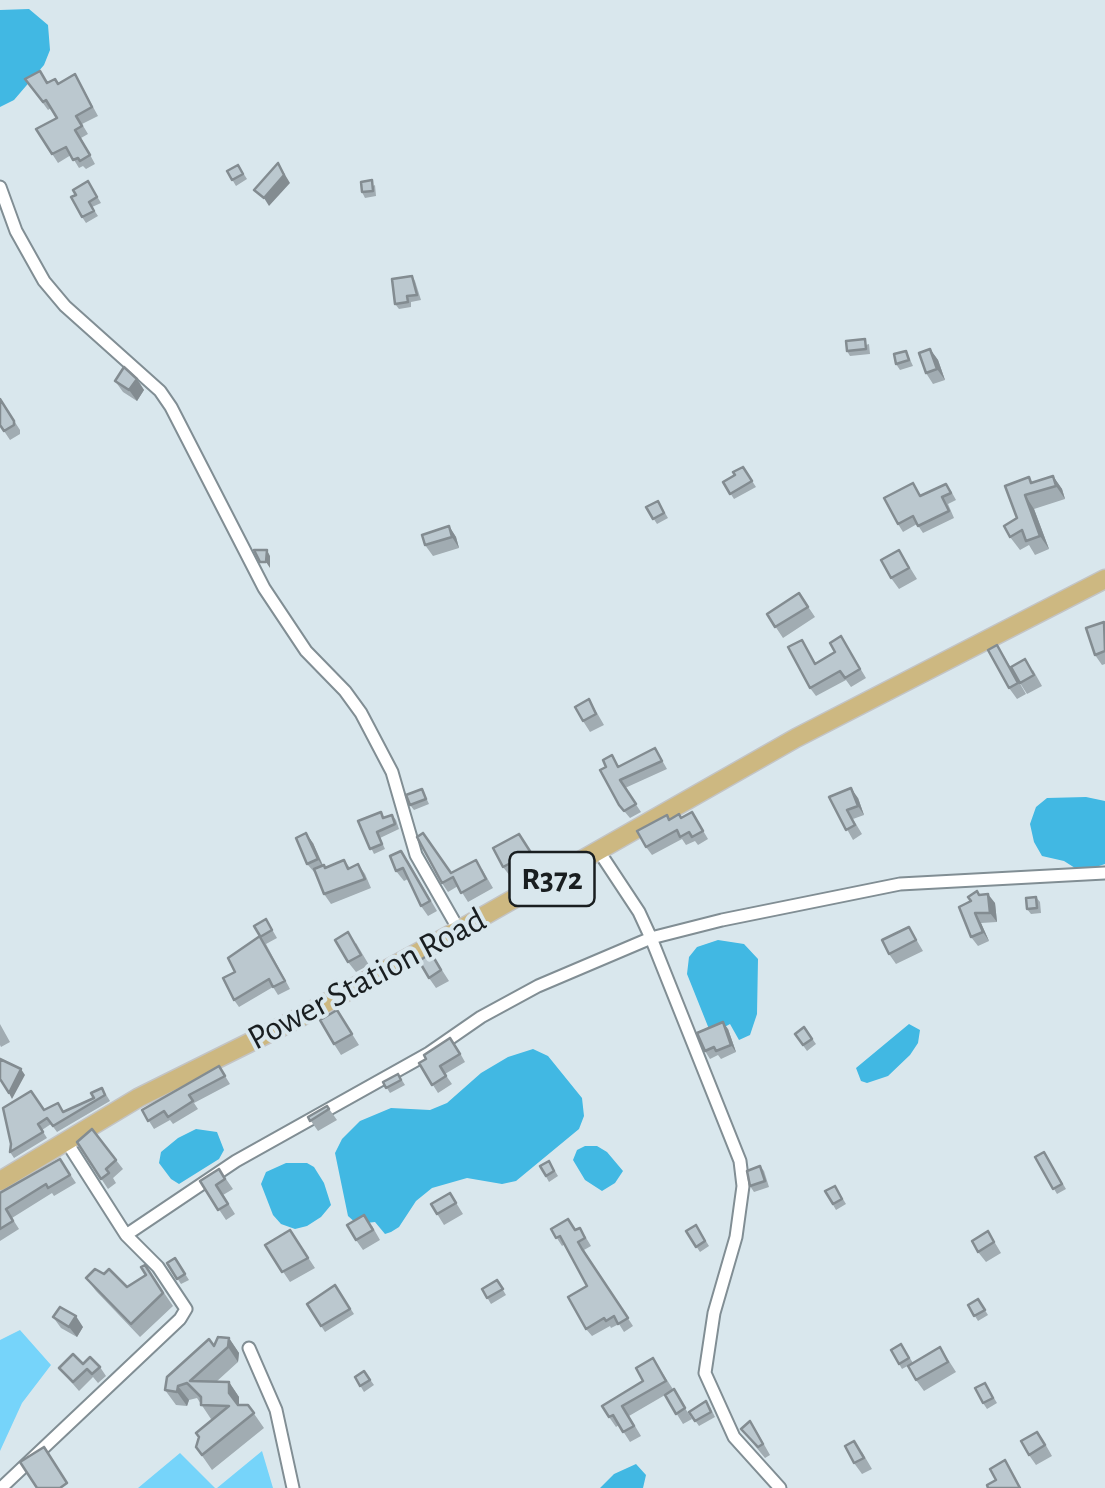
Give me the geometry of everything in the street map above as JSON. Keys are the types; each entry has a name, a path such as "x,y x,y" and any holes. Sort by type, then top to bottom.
{"main road":[{"name":"Power Station Road","path":"0,1181 138,1098 459,930 796,738 1105,579"}],"street":[{"path":"0,188 16,231 44,281 65,306 160,391 264,588 306,651 361,713 392,772 416,854 459,930"},
{"path":"600,852 651,938 733,1140 743,1174 736,1236 714,1313 705,1373 734,1437 780,1488"},
{"path":"126,1235 236,1161 428,1053 482,1016 538,986 651,938 900,884 1105,873"},
{"path":"1,1488 186,1309 158,1267 126,1235 66,1142"},
{"path":"249,1348 276,1410 293,1488"}],"shaded area":[{"path":"29,9 48,25 50,50 44,65 14,100 0,107 0,10"},
{"path":"1086,797 1105,801 1105,864 1075,868 1042,856 1030,824 1036,807 1047,798"},
{"path":"718,940 744,944 758,959 757,1014 750,1035 739,1040 730,1024 719,1030 709,1029 687,974 689,957 697,947"},
{"path":"909,1024 920,1030 910,1055 888,1076 867,1083 861,1081 856,1068"},
{"path":"533,1049 548,1056 582,1098 584,1116 579,1129 516,1181 502,1184 467,1178 432,1188 391,1232 385,1234 375,1222 357,1224 348,1216 335,1153 342,1139 360,1121 391,1108 430,1110 447,1103 481,1073 508,1057"},
{"path":"196,1129 217,1132 224,1150 219,1159 179,1184 159,1163 161,1152"},
{"path":"597,1146 607,1152 623,1171 615,1183 602,1191 585,1180 573,1160 577,1150"},
{"path":"286,1163 314,1167 331,1205 321,1217 295,1229 281,1224 273,1215 261,1184 266,1172"},
{"path":"20,1330 51,1365 22,1403 0,1451 0,1340"},
{"path":"262,1451 273,1488 217,1488"},
{"path":"180,1453 215,1488 138,1488"},
{"path":"636,1464 646,1475 643,1488 600,1488 614,1474"}],"building":[{"path":"40,71 47,83 55,79 58,84 75,74 92,107 76,116 82,126 75,130 90,155 80,161 73,160 66,147 52,154 36,129 57,118 25,79"},
{"path":"278,163 284,175 264,198 254,190"},
{"path":"238,165 243,174 232,180 227,171"},
{"path":"372,180 373,191 362,192 361,182"},
{"path":"88,181 97,197 89,202 94,211 82,217 71,197 76,195 73,190"},
{"path":"412,276 417,295 407,296 408,302 395,304 392,279"},
{"path":"865,339 866,349 847,351 846,341"},
{"path":"930,349 937,369 926,373 919,353"},
{"path":"906,351 909,360 896,364 894,354"},
{"path":"124,367 137,379 129,390 115,381"},
{"path":"0,399 14,421 4,431 0,425"},
{"path":"743,467 752,481 730,494 723,482"},
{"path":"1053,476 1056,486 1025,495 1040,536 1026,541 1022,530 1010,537 1004,526 1017,518 1005,486 1029,477 1031,483"},
{"path":"913,483 920,496 946,484 951,493 942,497 949,511 918,526 913,516 898,524 884,498"},
{"path":"658,501 664,513 653,519 646,507"},
{"path":"449,526 452,537 425,545 422,535"},
{"path":"254,550 267,550 266,562 260,562"},
{"path":"899,550 909,568 891,578 881,560"},
{"path":"799,593 808,607 775,627 767,614"},
{"path":"1104,622 1105,651 1095,655 1086,628"},
{"path":"841,636 860,669 845,678 840,671 810,688 788,647 802,640 815,664 835,652 830,643"},
{"path":"997,645 1018,683 1009,688 988,650"},
{"path":"1025,659 1034,675 1020,683 1011,667"},
{"path":"589,699 596,714 583,721 575,707"},
{"path":"655,748 662,761 620,780 636,804 624,811 600,770 606,767 603,760 612,755 618,767"},
{"path":"851,788 858,806 847,810 855,825 846,830 829,797"},
{"path":"422,789 426,799 410,805 406,795"},
{"path":"381,812 383,818 392,815 395,824 377,832 382,844 370,849 358,821"},
{"path":"692,812 703,831 692,837 689,832 680,837 677,830 646,847 637,831 667,815 669,820"},
{"path":"306,833 318,859 307,864 296,838"},
{"path":"423,833 451,873 476,860 486,879 461,893 453,877 442,883 417,837"},
{"path":"519,834 535,859 524,865 520,858 503,867 493,848"},
{"path":"401,851 430,901 421,906 403,868 396,871 390,856"},
{"path":"344,860 348,869 358,864 365,879 324,894 314,869"},
{"path":"977,891 979,895 988,894 990,913 975,913 983,932 971,937 959,907 971,901 968,897"},
{"path":"1036,897 1037,908 1027,909 1026,898"},
{"path":"266,919 272,930 260,937 285,981 273,987 269,979 234,1000 223,978 235,972 228,958 260,936 254,926"},
{"path":"909,927 916,940 889,954 882,940"},
{"path":"348,932 361,955 348,962 335,940"},
{"path":"431,953 441,970 429,978 419,961"},
{"path":"337,1010 352,1034 334,1044 320,1020"},
{"path":"723,1022 731,1045 705,1051 697,1033"},
{"path":"804,1027 812,1039 803,1045 795,1034"},
{"path":"450,1038 460,1054 440,1066 446,1076 432,1085 419,1063 426,1059 424,1055"},
{"path":"0,1059 21,1069 9,1093 0,1079"},
{"path":"219,1066 225,1076 189,1095 193,1101 168,1117 164,1111 148,1121 142,1110"},
{"path":"398,1074 401,1080 386,1088 383,1082"},
{"path":"102,1088 105,1095 53,1126 47,1118 38,1124 43,1132 10,1152 3,1108 31,1091 44,1110 58,1103 63,1112 94,1098 91,1093"},
{"path":"327,1106 329,1109 310,1121 308,1117"},
{"path":"92,1129 116,1160 101,1179 77,1142"},
{"path":"1044,1152 1062,1184 1053,1189 1035,1157"},
{"path":"60,1159 70,1175 48,1188 46,1184 6,1209 13,1221 0,1229 0,1193"},
{"path":"549,1161 554,1171 546,1176 540,1166"},
{"path":"760,1166 765,1181 750,1186 747,1171"},
{"path":"219,1169 225,1179 216,1185 228,1204 218,1210 200,1181"},
{"path":"835,1186 842,1199 833,1204 825,1191"},
{"path":"450,1193 456,1203 437,1214 431,1204"},
{"path":"364,1215 373,1230 356,1240 347,1225"},
{"path":"568,1219 575,1230 580,1228 585,1238 578,1242 628,1318 618,1324 614,1316 586,1329 568,1297 587,1286 560,1236 556,1238 551,1229"},
{"path":"696,1225 705,1241 696,1247 686,1231"},
{"path":"290,1230 308,1258 282,1272 265,1245"},
{"path":"988,1231 994,1242 978,1252 972,1241"},
{"path":"175,1258 185,1274 177,1279 167,1263"},
{"path":"145,1265 163,1293 131,1324 86,1278 95,1269 104,1274 109,1269 127,1287 146,1275 141,1267"},
{"path":"497,1280 503,1289 487,1298 482,1289"},
{"path":"335,1285 350,1309 321,1326 307,1304"},
{"path":"978,1299 985,1310 974,1316 968,1305"},
{"path":"60,1307 76,1316 69,1327 53,1317"},
{"path":"218,1337 229,1338 228,1347 190,1381 229,1382 229,1393 238,1405 248,1405 254,1413 202,1455 196,1447 196,1433 229,1406 201,1405 201,1397 187,1383 178,1386 177,1392 165,1390 167,1377 209,1339 214,1346"},
{"path":"901,1344 909,1358 899,1364 891,1350"},
{"path":"940,1347 948,1362 916,1380 908,1366"},
{"path":"73,1354 83,1364 90,1357 100,1367 92,1374 87,1369 73,1382 59,1368"},
{"path":"653,1358 666,1381 622,1406 634,1426 623,1432 602,1406 643,1381 636,1368"},
{"path":"364,1371 370,1380 360,1386 355,1377"},
{"path":"985,1383 993,1398 983,1403 975,1388"},
{"path":"674,1389 685,1408 676,1414 665,1395"},
{"path":"706,1401 711,1412 695,1421 689,1412"},
{"path":"750,1421 763,1444 758,1447 741,1429"},
{"path":"1037,1432 1045,1445 1029,1455 1021,1441"},
{"path":"854,1441 864,1458 854,1463 845,1446"},
{"path":"44,1447 67,1483 60,1488 37,1488 20,1462"},
{"path":"1005,1460 1020,1488 988,1488 996,1480 990,1469"}]}
